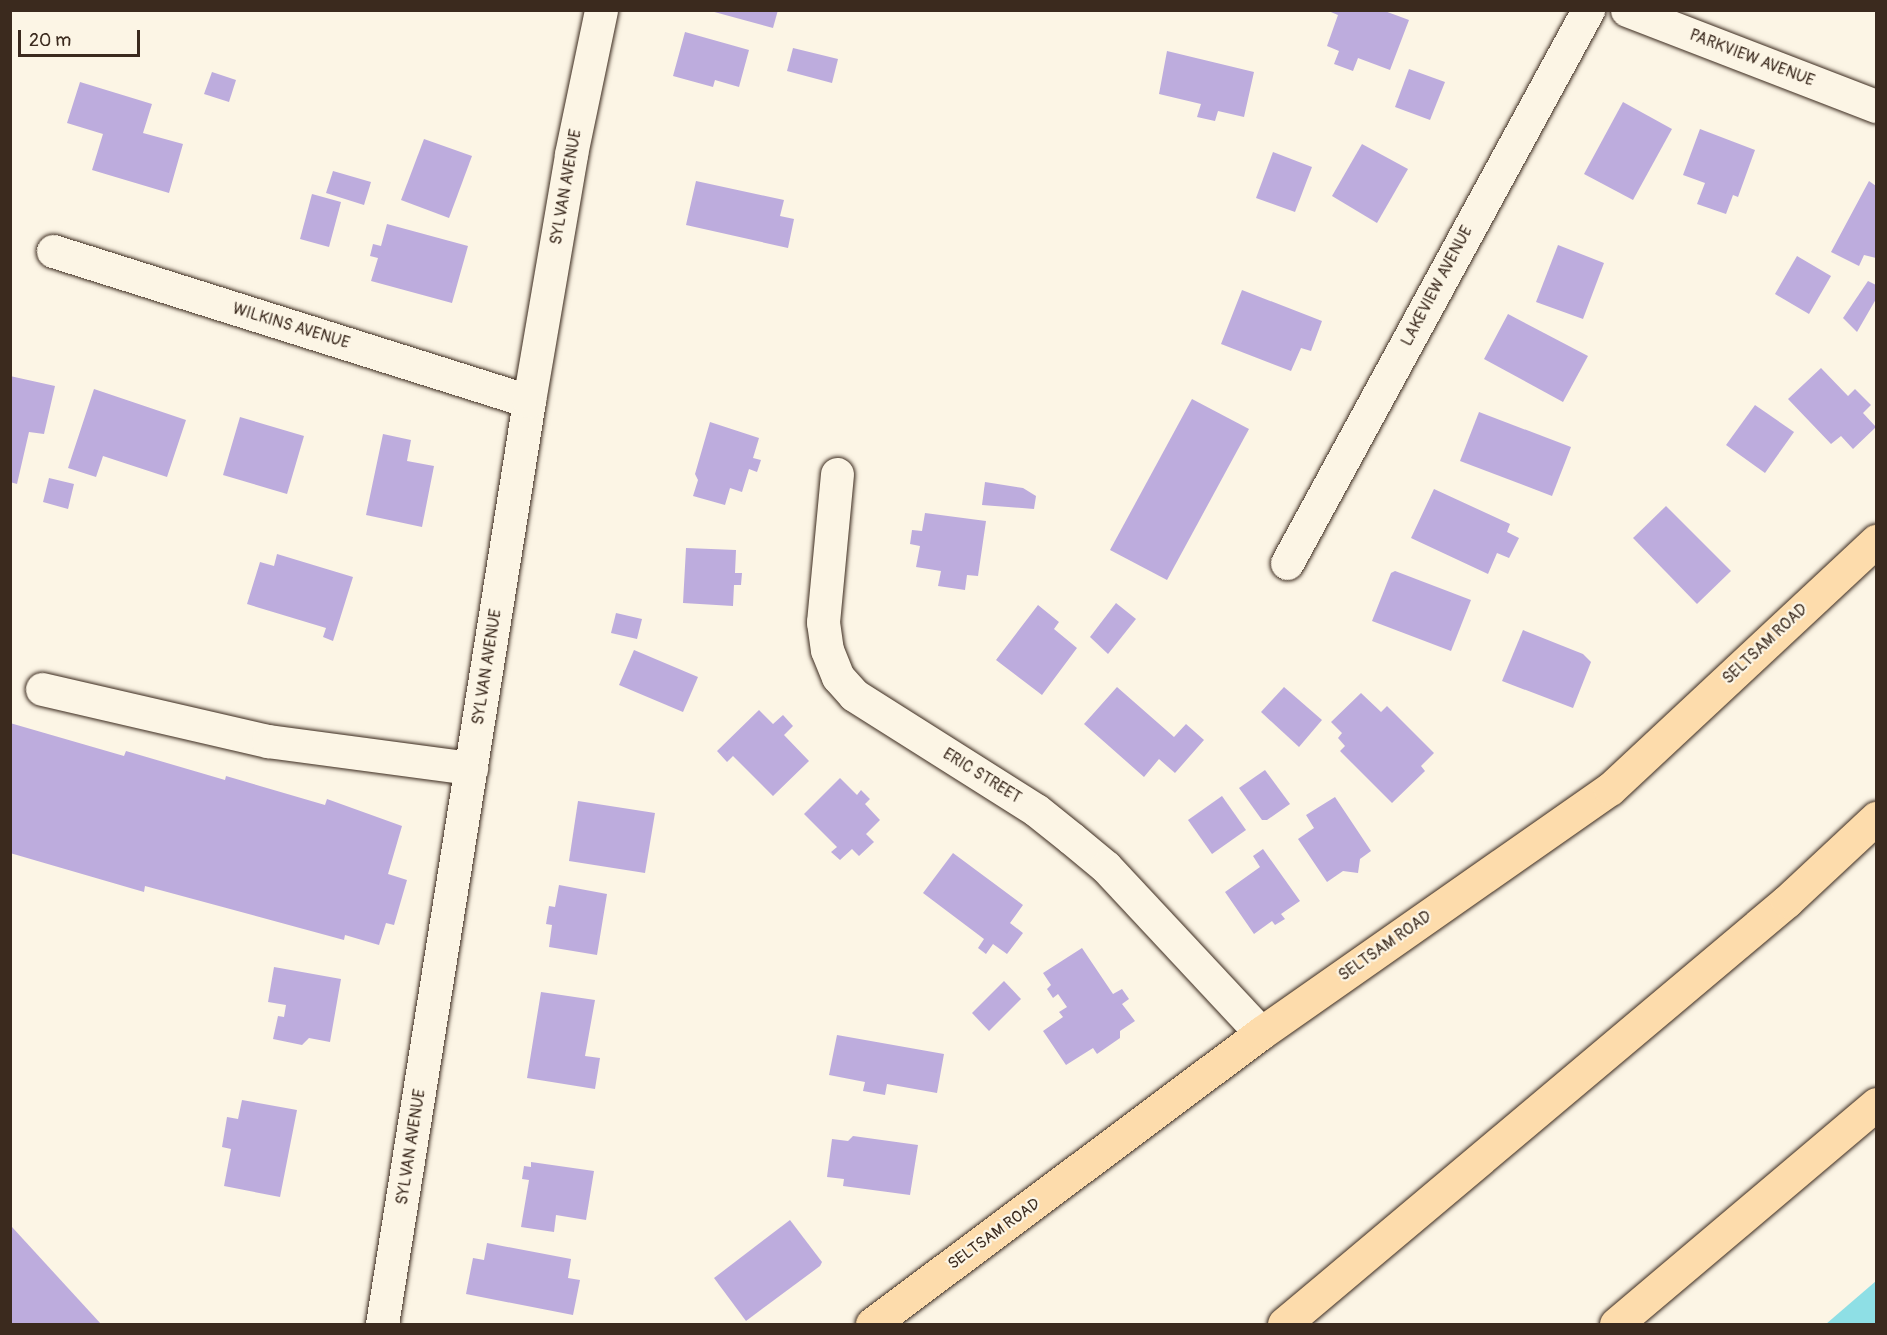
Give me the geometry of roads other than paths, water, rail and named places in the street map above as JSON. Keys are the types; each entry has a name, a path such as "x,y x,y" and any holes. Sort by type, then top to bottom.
{"main road":[{"name":"SELTSAM ROAD","path":"872,1324 1261,1033 1610,789 1876,541"},
{"path":"1284,1324 1786,901 1876,818"},
{"path":"1616,1324 1876,1104"}],"street":[{"name":"SYLVAN AVENUE","path":"382,1324 529,401 571,154 601,10"},
{"name":"LAKEVIEW AVENUE","path":"1287,562 1588,10"},
{"name":"PARKVIEW AVENUE","path":"1627,10 1876,106"},
{"name":"WILKINS AVENUE","path":"53,251 529,401"},
{"name":"ERIC STREET","path":"837,474 823,622 827,650 838,677 854,695 1036,810 1106,867 1261,1033"},
{"path":"42,689 267,741 471,768"}],"water":[{"path":"1876,1281 1876,1324 1826,1324"}]}
